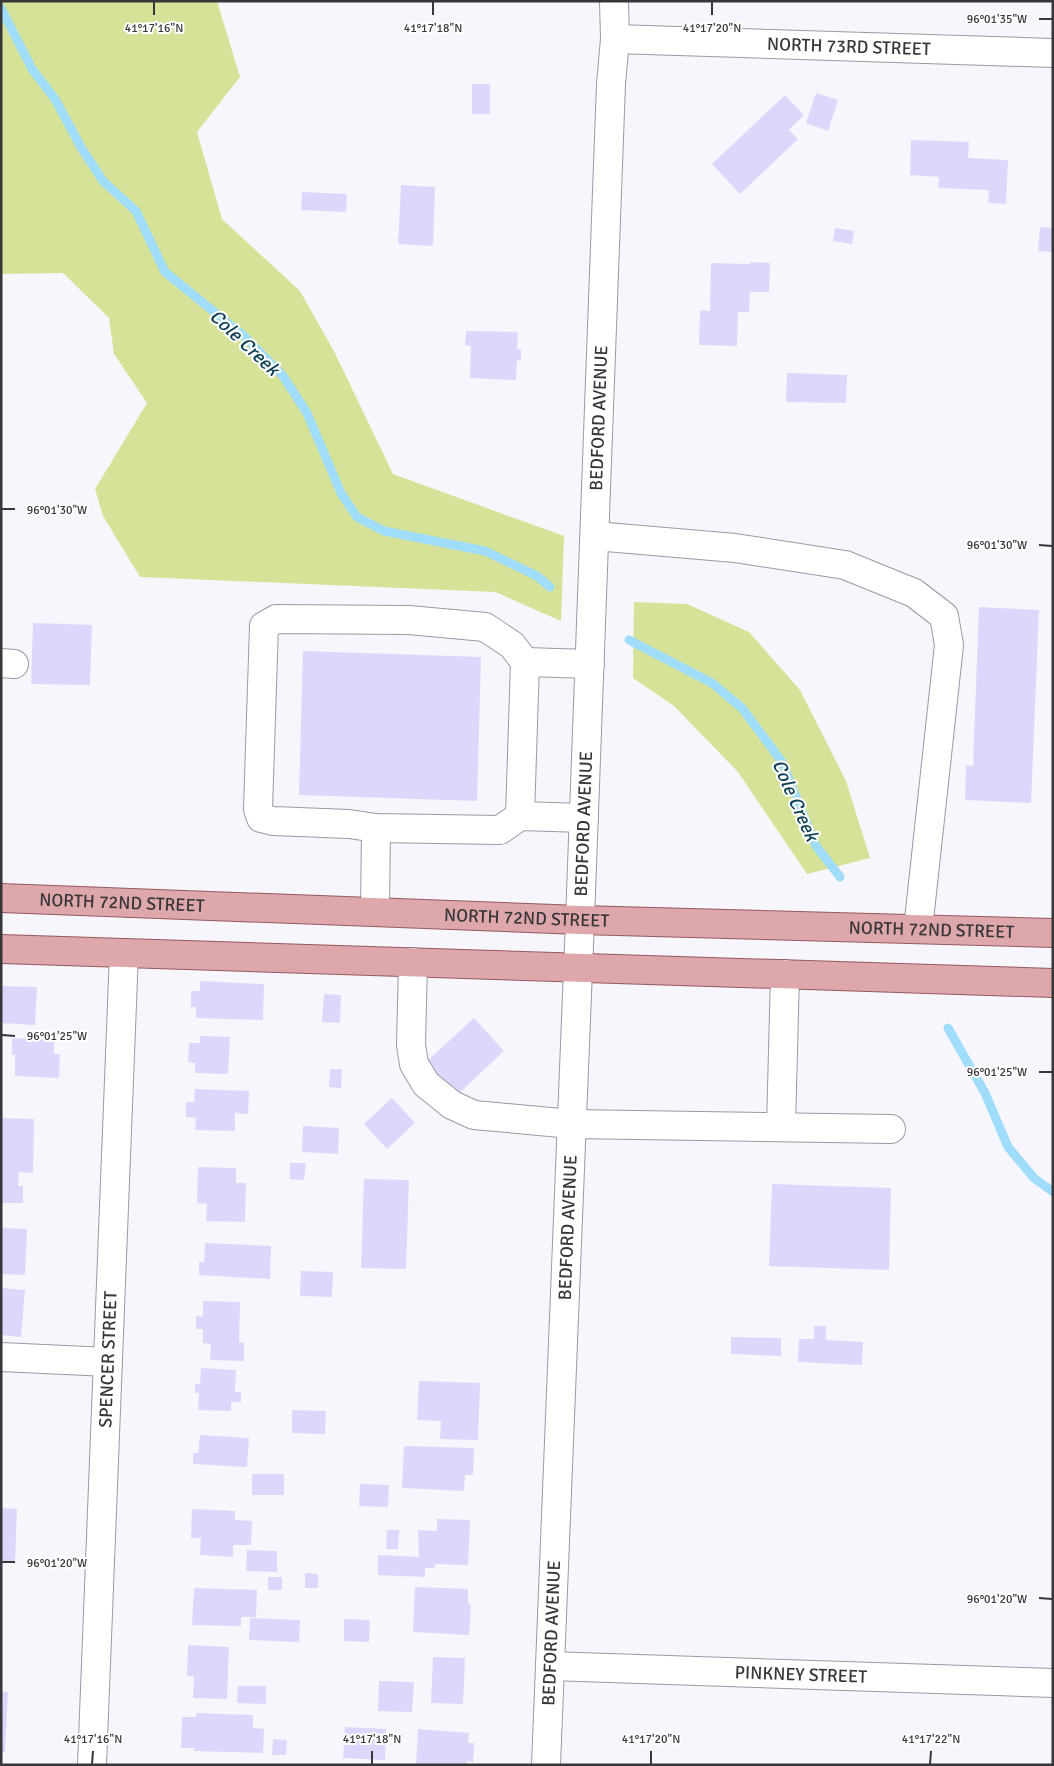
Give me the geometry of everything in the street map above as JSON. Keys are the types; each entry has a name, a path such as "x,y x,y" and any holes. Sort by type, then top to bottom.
{"main road":[{"name":"NORTH 72ND STREET","path":"1,898 580,920 1053,933"},
{"path":"1,949 1053,984"}],"street":[{"name":"BEDFORD AVENUE","path":"546,1765 611,84 615,39 614,1"},
{"name":"NORTH 73RD STREET","path":"615,39 1053,53"},
{"path":"595,536 735,548 845,565 914,593 944,616 949,645 918,929"},
{"path":"520,816 525,662 512,645 485,627 409,620 276,619 264,626 258,809 261,818 273,821 348,824 376,828 500,830 520,816 584,818"},
{"path":"525,662 590,664"},
{"path":"375,912 376,828"},
{"name":"SPENCER STREET","path":"92,1765 124,953"},
{"path":"413,962 411,1045 414,1064 426,1084 452,1105 474,1115 572,1124 891,1129"},
{"path":"781,1127 785,974"},
{"path":"1,1357 108,1362"},
{"name":"PINKNEY STREET","path":"550,1666 1053,1683"}],"green space":[{"path":"1,1 217,1 240,77 197,132 222,219 300,291 334,351 393,474 564,536 561,621 495,592 140,577 103,516 95,489 147,403 114,354 109,318 63,273 1,274"},
{"path":"634,602 687,604 749,632 800,690 846,781 870,858 807,874 738,772 674,706 633,678"}],"building":[{"path":"472,84 490,84 490,114 472,114"},
{"path":"816,93 838,100 828,131 806,123"},
{"path":"785,95 804,115 789,130 798,139 740,194 712,164"},
{"path":"911,140 969,142 968,158 1008,160 1006,204 988,203 989,190 938,188 939,177 910,175"},
{"path":"401,185 435,187 433,246 398,244"},
{"path":"302,192 347,194 346,212 301,210"},
{"path":"1040,227 1053,228 1053,252 1038,251"},
{"path":"835,228 854,231 852,244 833,241"},
{"path":"750,262 770,263 769,292 750,292 749,312 738,312 737,346 699,345 700,310 710,311 711,263 750,264"},
{"path":"466,331 518,332 517,349 521,349 521,361 517,360 516,380 470,378 471,346 465,345"},
{"path":"787,373 847,375 846,403 786,402"},
{"path":"979,607 1039,610 1031,803 965,800 966,765 973,766"},
{"path":"33,623 92,625 90,685 31,684"},
{"path":"303,651 481,657 477,801 299,795"},
{"path":"200,981 264,984 263,1020 196,1018 196,1007 191,1007 191,991 200,991"},
{"path":"1,986 37,987 35,1025 1,1023"},
{"path":"324,994 341,995 340,1023 322,1022"},
{"path":"474,1018 504,1051 456,1096 426,1062"},
{"path":"200,1036 230,1037 228,1074 195,1073 195,1063 188,1062 189,1043 200,1043"},
{"path":"12,1038 54,1040 54,1054 60,1054 59,1078 15,1076 15,1055 12,1055"},
{"path":"330,1069 342,1069 341,1088 329,1087"},
{"path":"195,1089 249,1091 248,1114 235,1113 235,1131 195,1130 196,1118 186,1117 186,1102 194,1102"},
{"path":"392,1098 415,1123 387,1149 364,1124"},
{"path":"1,1118 34,1119 33,1173 19,1172 18,1186 23,1186 23,1203 1,1203"},
{"path":"303,1126 339,1128 338,1154 302,1152"},
{"path":"290,1163 306,1163 304,1180 290,1179"},
{"path":"198,1167 236,1168 236,1183 246,1183 245,1222 206,1221 207,1204 197,1203"},
{"path":"364,1179 409,1180 406,1269 361,1268"},
{"path":"772,1184 891,1188 889,1270 769,1266"},
{"path":"1,1228 27,1229 25,1275 1,1274"},
{"path":"205,1243 271,1246 270,1279 199,1275 199,1262 204,1262"},
{"path":"301,1271 333,1272 332,1297 300,1296"},
{"path":"1,1288 25,1290 21,1337 1,1335"},
{"path":"203,1301 240,1302 239,1342 244,1343 244,1361 210,1360 211,1344 203,1343 203,1329 196,1329 196,1316 203,1317"},
{"path":"814,1326 826,1326 826,1340 863,1342 862,1365 798,1362 799,1339 814,1339"},
{"path":"731,1337 781,1338 781,1356 731,1354"},
{"path":"201,1368 236,1370 235,1392 241,1392 241,1402 231,1402 231,1411 198,1410 199,1393 195,1393 195,1384 200,1384"},
{"path":"419,1381 480,1383 478,1440 440,1439 441,1421 417,1420"},
{"path":"292,1410 326,1411 325,1434 292,1433"},
{"path":"200,1435 249,1438 247,1467 193,1464 193,1453 198,1453"},
{"path":"404,1446 474,1448 473,1475 465,1475 464,1491 402,1488"},
{"path":"252,1474 284,1474 284,1495 252,1495"},
{"path":"360,1484 389,1485 388,1507 359,1506"},
{"path":"1,1508 17,1509 15,1562 1,1562"},
{"path":"192,1509 235,1511 235,1520 252,1521 251,1545 233,1545 233,1557 200,1555 201,1538 191,1538"},
{"path":"437,1519 470,1520 468,1565 435,1564 435,1568 425,1568 425,1577 378,1575 378,1555 419,1557 418,1530 437,1531"},
{"path":"387,1530 399,1530 398,1549 386,1549"},
{"path":"247,1550 277,1551 277,1572 246,1571"},
{"path":"305,1573 318,1574 318,1588 305,1588"},
{"path":"268,1577 282,1577 282,1590 268,1590"},
{"path":"415,1587 468,1589 468,1604 471,1605 469,1635 413,1632"},
{"path":"194,1588 257,1590 256,1617 241,1617 241,1626 192,1625"},
{"path":"250,1618 300,1620 299,1642 249,1640"},
{"path":"344,1619 370,1620 369,1642 344,1641"},
{"path":"188,1645 229,1647 227,1699 193,1698 194,1676 187,1676"},
{"path":"433,1657 465,1658 463,1704 431,1703"},
{"path":"379,1681 414,1682 412,1712 378,1711"},
{"path":"238,1686 266,1686 266,1704 237,1703"},
{"path":"1,1692 8,1692 5,1752 1,1752"},
{"path":"196,1713 253,1715 253,1728 264,1729 263,1753 194,1751 194,1748 181,1748 182,1717 196,1717"},
{"path":"345,1727 386,1729 385,1760 343,1758"},
{"path":"418,1729 469,1733 468,1743 474,1743 473,1762 467,1761 466,1765 416,1765"},
{"path":"273,1739 287,1740 286,1755 272,1755"}],"waterway":[{"name":"Cole Creek","path":"1,8 32,69 55,99 82,149 103,181 136,211 165,272 244,336 283,376 307,413 341,493 357,517 384,531 485,551 537,576 550,587"},
{"name":"Cole Creek","path":"629,640 712,683 742,708 782,762 816,846 840,877"},
{"name":"Cole Creek","path":"948,1028 985,1093 1008,1147 1034,1178 1053,1192"}]}
